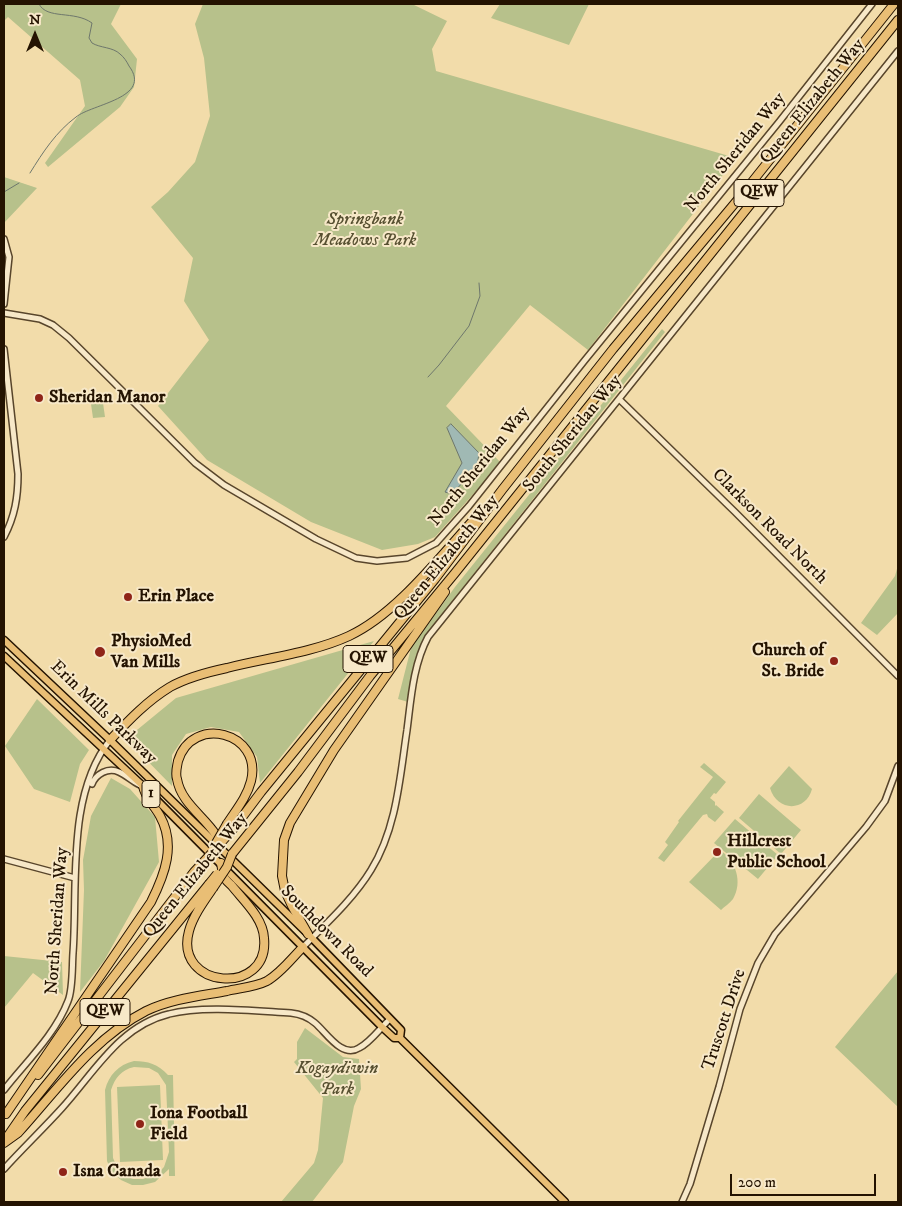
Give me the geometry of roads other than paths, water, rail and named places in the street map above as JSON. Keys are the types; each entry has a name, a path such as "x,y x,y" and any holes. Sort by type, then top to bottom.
{"highway":[{"name":"Queen Elizabeth Way","path":"5,1115 57,1052 194,872 209,856 214,844 279,770 435,580 502,490 613,350 740,197 894,4"},
{"name":"Queen Elizabeth Way","path":"4,1142 25,1111 228,866 232,854 298,772 370,676 455,573 898,20"},
{"path":"110,740 153,698 190,678 333,642 361,630 392,606 502,490"},
{"path":"310,936 292,906 285,891 282,876 284,840 290,823 334,750 451,584 455,573"},
{"path":"222,851 217,836 188,802 176,779 176,767 180,755 186,746 200,736 211,733 233,737 242,744 252,763 251,780 247,794 230,826"},
{"path":"5,1115 151,902 165,872 168,852 165,826 144,794 142,786"},
{"path":"211,886 189,930 188,952 197,968 205,973 224,980 237,978 253,969 259,962 264,946 264,937 258,920 223,876 219,861"},
{"path":"4,1142 18,1133 93,1049 127,1022 147,1011 170,1002 258,985 275,975 303,947"}],"main road":[{"name":"Erin Mills Parkway","path":"4,640 110,740 222,851"},
{"name":"Erin Mills Parkway","path":"4,656 219,861"},
{"name":"Southdown Road","path":"222,851 310,936 401,1030 400,1038"},
{"name":"Southdown Road","path":"219,861 382,1027 394,1038 400,1038 565,1202"}],"street":[{"name":"North Sheridan Way","path":"4,313 40,320 53,325 69,338 199,466 224,485 270,514 356,558 377,561 407,558 436,543 449,530 773,130 872,4"},
{"name":"South Sheridan Way","path":"303,947 310,936 355,892 380,853 387,836 400,774 416,670 420,654 428,637 898,51"},
{"path":"4,239 9,257 4,304"},
{"path":"4,349 18,474 18,494 14,513 4,537"},
{"name":"Clarkson Road North","path":"619,399 735,512 898,676"},
{"name":"North Sheridan Way","path":"4,1090 59,1020 68,1000 75,927 77,841 82,802 103,749 110,740"},
{"name":"Truscott Drive","path":"682,1202 690,1184 740,1009 758,963 775,934 866,827 885,801 898,766"},
{"path":"82,802 88,795 93,781 101,772 113,770 120,772 142,786"},
{"path":"4,859 75,878"},
{"path":"4,1169 63,1106 112,1048 132,1031 152,1019 180,1011 202,1010 300,1014 315,1022 341,1048 351,1050 359,1048 390,1019"}],"water":[{"path":"451,424 479,453 477,467 452,494 445,492 462,463 447,428"}],"waterway":[{"path":"30,173 62,129 84,112 118,99 127,93 133,86 134,77 120,54 114,50 92,43 89,38 92,23 85,19 48,12 39,4"},
{"path":"4,192 19,183"},
{"path":"428,377 469,326 480,296 479,283"}],"place":[{"name":"Sheridan Manor","path":"39,398"},
{"name":"Erin Place","path":"128,597"},
{"name":"PhysioMed Van Mills","path":"100,652"},
{"name":"Church of St. Bride","path":"834,661"},
{"name":"Hillcrest Public School","path":"717,852"},
{"name":"Iona Football Field","path":"140,1124"},
{"name":"Isna Canada","path":"63,1172"}],"park label":[{"name":"Springbank Meadows Park","path":"365,230"},
{"name":"Kogaydiwin Park","path":"337,1079"}]}
